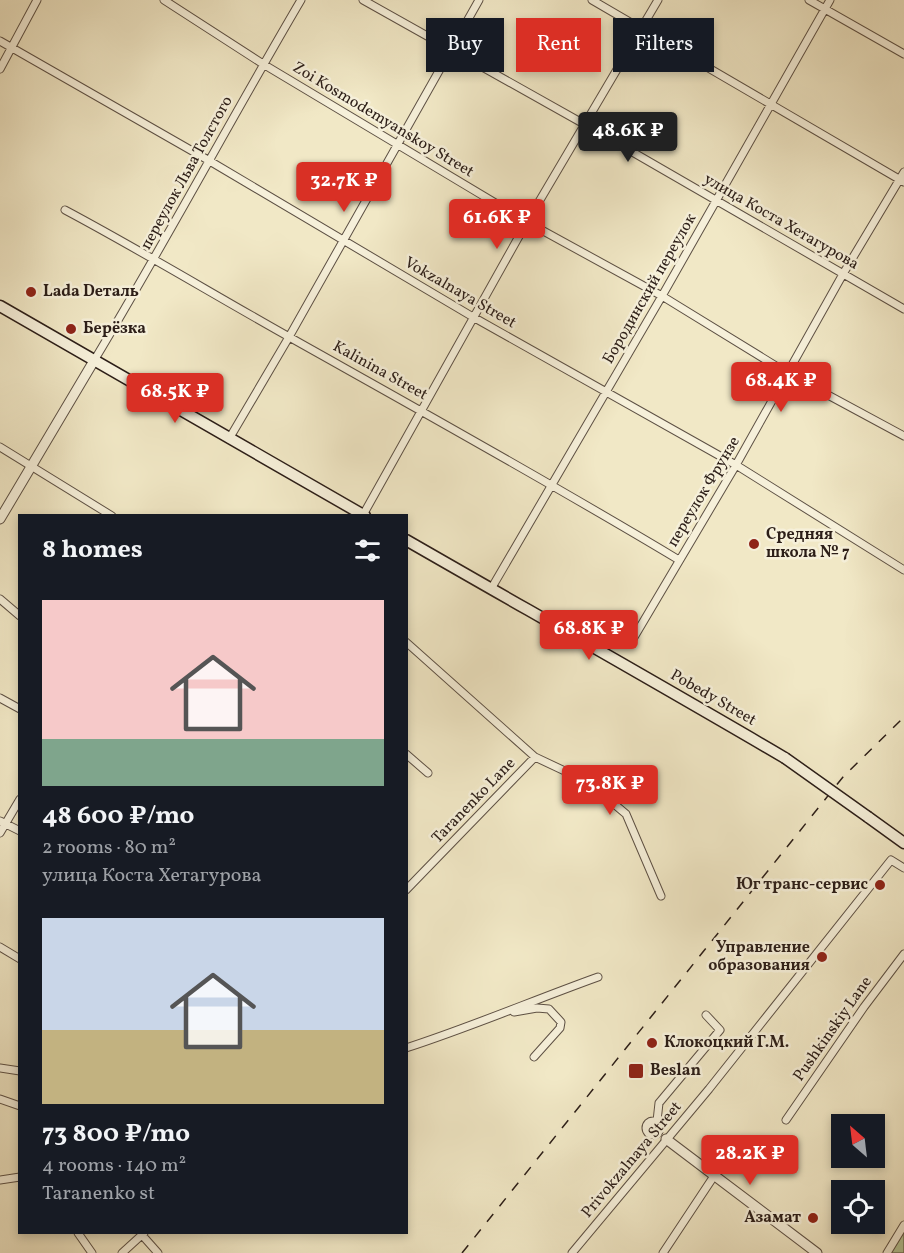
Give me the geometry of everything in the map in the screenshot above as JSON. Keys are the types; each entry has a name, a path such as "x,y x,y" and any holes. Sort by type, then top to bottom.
{"main road":[{"path":"0,306 362,514"},
{"name":"Pobedy Street","path":"408,541 622,662 785,758 904,843"}],"street":[{"path":"0,69 37,0"},
{"name":"Zoi Kosmodemyanskoy Street","path":"164,0 263,64 527,222 662,296 789,374 904,436"},
{"name":"переулок Льва Толстого","path":"94,359 155,258 208,160 301,0"},
{"name":"улица Коста Хетагурова","path":"363,0 426,35"},
{"path":"468,18 479,0"},
{"path":"592,0 624,18"},
{"path":"648,18 658,0"},
{"path":"808,0 904,54"},
{"name":"Бородинский переулок","path":"491,589 662,296 830,0"},
{"name":"Vokzalnaya Street","path":"0,41 208,160 474,317 736,465 904,570"},
{"path":"714,71 902,180"},
{"path":"229,438 289,337 437,72"},
{"name":"улица Коста Хетагурова","path":"491,72 904,309"},
{"path":"365,514 527,222 615,72"},
{"name":"переулок Фрунзе","path":"633,639 789,374 843,274 902,180 904,172"},
{"name":"Kalinina Street","path":"65,210 155,258 289,337 552,484 679,560"},
{"path":"0,519 94,359"},
{"path":"0,447 109,514"},
{"path":"0,599 18,614"},
{"path":"408,644 536,757 588,782 626,814 661,896"},
{"path":"0,698 18,708"},
{"path":"408,756 428,773"},
{"name":"Taranenko Lane","path":"408,888 536,757"},
{"path":"0,833 3,822 18,802"},
{"path":"3,822 18,830"},
{"name":"Privokzalnaya Street","path":"572,1253 709,1089 891,860 904,868"},
{"path":"0,947 18,957"},
{"name":"Pushkinskiy Lane","path":"786,1120 864,1007 904,954"},
{"path":"408,1047 475,1025 598,977"},
{"path":"507,1012 537,1008 549,1009 561,1022 560,1028 534,1057"},
{"path":"658,1132 650,1134 646,1131 647,1124 655,1119 659,1104 720,1030 706,1015"},
{"path":"0,1068 18,1071"},
{"path":"0,1099 18,1105"},
{"path":"655,1119 660,1125 658,1132"},
{"path":"658,1132 817,1253"},
{"path":"663,1253 714,1176"},
{"path":"0,1180 18,1177"},
{"path":"886,1253 904,1225"},
{"path":"79,1234 92,1253"},
{"path":"122,1253 143,1234 158,1253"}],"green space":[{"path":"904,1229 904,1253 890,1253"}],"railway":[{"path":"462,1253 843,777 904,717"}],"place":[{"name":"Lada Dеталь","path":"31,292"},
{"name":"Берёзка","path":"71,329"},
{"name":"Средняя школа № 7","path":"754,544"},
{"name":"Юг транс-сервис","path":"880,885"},
{"name":"Управление образования","path":"822,957"},
{"name":"Клокоцкий Г.М.","path":"652,1043"},
{"name":"Beslan","path":"636,1071"},
{"name":"Азамат","path":"813,1218"}]}
